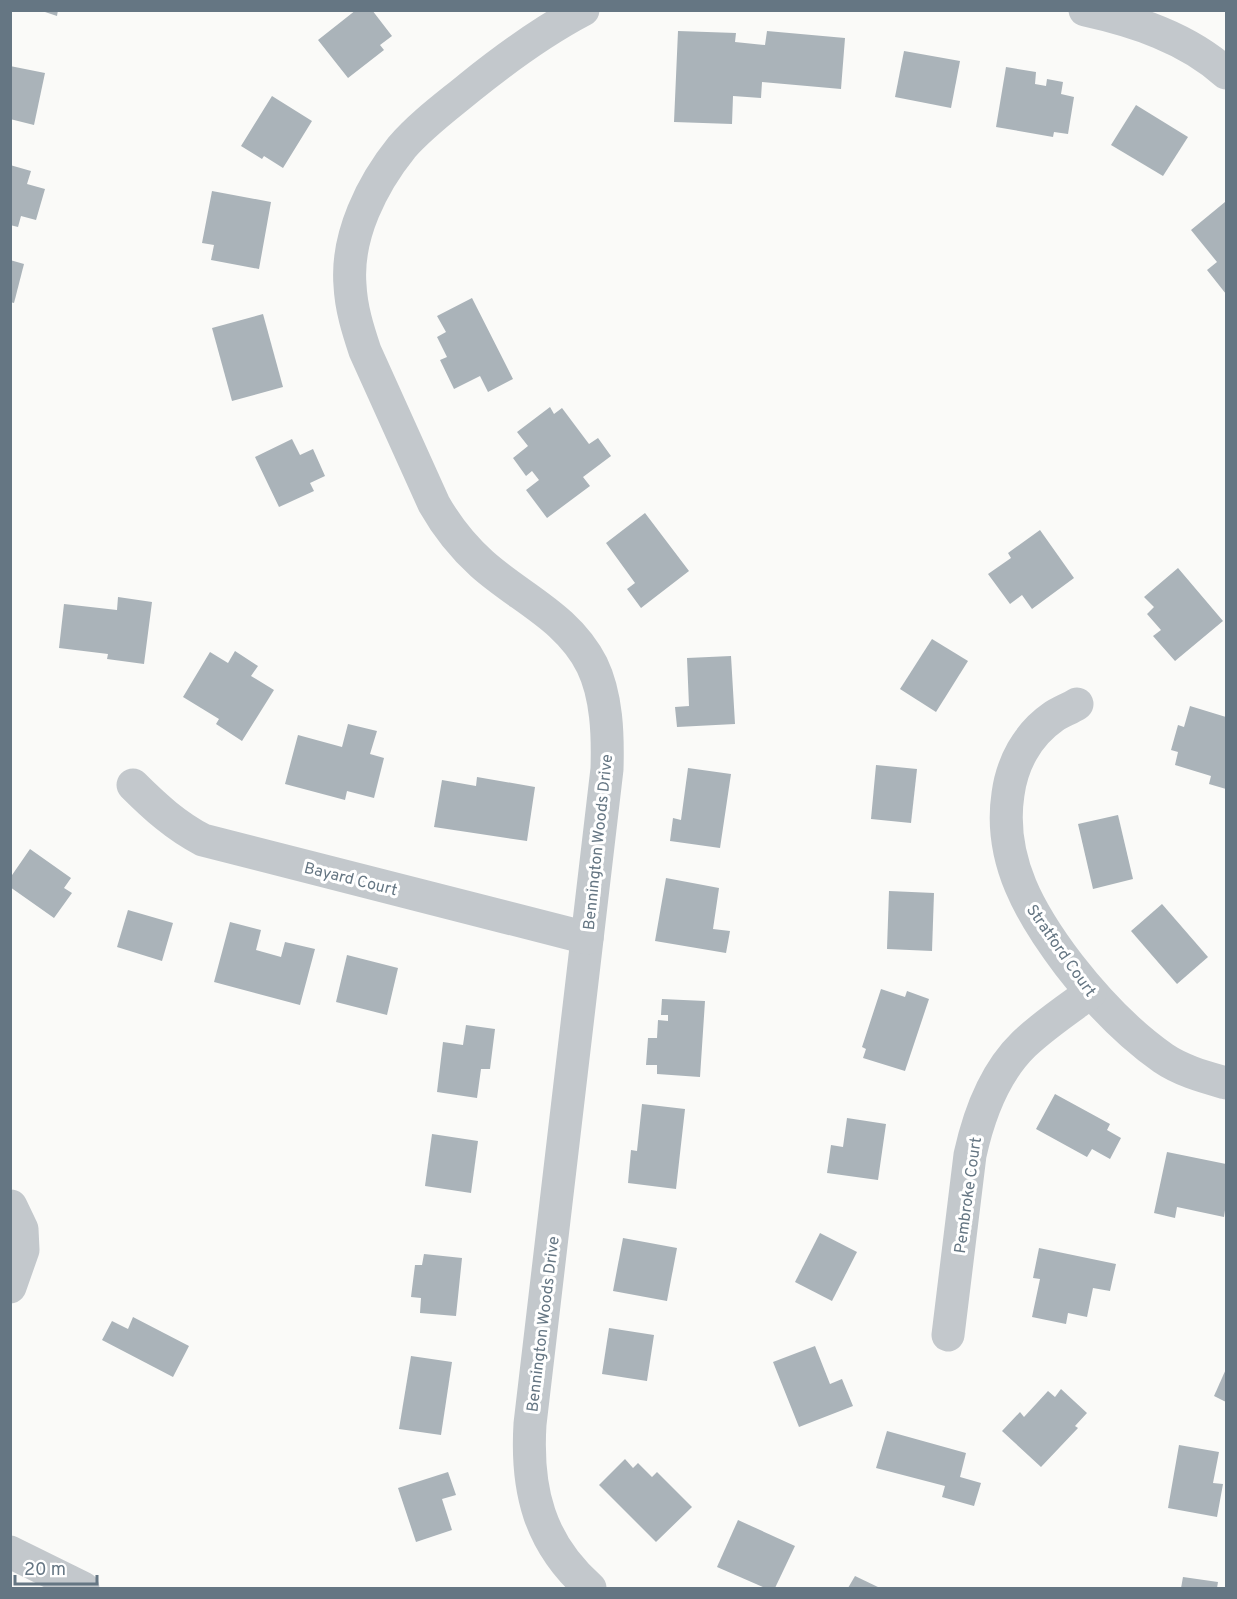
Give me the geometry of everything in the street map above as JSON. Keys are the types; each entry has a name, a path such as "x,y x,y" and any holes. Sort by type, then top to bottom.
{"street":[{"name":"Bennington Woods Drive","path":"583,10 558,24 483,76 435,115 402,148 379,181 366,207 353,244 350,284 357,329 365,351 434,504 447,527 483,566 554,617 572,636 592,666 602,702 606,725 607,758 528,1455 533,1494 544,1527 573,1572 590,1588"},
{"path":"1085,10 1127,21 1177,40 1227,73"},
{"name":"Stratford Court","path":"1077,704 1052,718 1039,730 1021,753 1010,781 1006,826 1008,847 1021,890 1044,930 1090,993 1116,1021 1165,1059 1183,1069 1227,1083"},
{"name":"Bayard Court","path":"133,785 160,812 203,840 586,938"},
{"name":"Pembroke Court","path":"948,1335 970,1155 987,1098 1011,1059 1023,1045 1090,993"},
{"path":"10,1287 23,1250 22,1229 11,1206"},
{"path":"10,1552 83,1588"}],"building":[{"path":"39,10 58,10 57,16"},
{"path":"356,10 372,10 392,36 380,45 384,50 348,78 318,40"},
{"path":"678,31 736,33 735,42 765,45 767,31 845,38 841,89 762,82 761,98 733,96 732,124 674,122"},
{"path":"904,51 960,61 951,108 895,97"},
{"path":"10,66 45,73 34,125 10,119"},
{"path":"1006,67 1036,72 1035,84 1046,86 1047,79 1063,82 1061,94 1074,97 1068,134 1054,132 1053,137 996,127"},
{"path":"272,96 312,121 283,168 264,156 262,159 241,146"},
{"path":"1136,105 1188,137 1163,176 1111,145"},
{"path":"10,165 31,171 27,184 45,189 36,220 21,216 18,227 10,225"},
{"path":"212,191 271,202 259,269 211,260 214,245 202,243"},
{"path":"1225,202 1226,294 1207,270 1217,262 1191,230"},
{"path":"10,260 24,264 14,303 10,302"},
{"path":"472,298 513,379 488,392 480,376 454,389 440,360 447,357 437,337 446,332 437,316"},
{"path":"263,314 283,387 232,401 212,328"},
{"path":"550,407 554,414 562,408 589,444 598,438 611,456 583,477 590,486 547,518 526,490 539,480 532,471 526,476 513,458 528,446 517,432"},
{"path":"292,439 300,455 313,449 325,476 310,483 314,491 279,507 255,457"},
{"path":"645,513 689,571 641,608 627,589 635,583 606,543"},
{"path":"1040,530 1074,578 1032,609 1022,595 1010,604 988,574 1011,558 1008,553"},
{"path":"1178,568 1223,621 1175,661 1153,636 1161,630 1147,614 1154,607 1144,597"},
{"path":"118,597 152,602 144,664 107,659 108,654 59,648 64,604 117,610"},
{"path":"932,639 968,661 936,712 900,689"},
{"path":"235,651 258,666 251,676 274,690 242,741 216,724 219,719 183,697 210,652 228,663"},
{"path":"731,656 735,724 677,727 675,707 689,706 687,658"},
{"path":"1190,706 1226,717 1226,789 1209,784 1211,776 1175,765 1178,752 1171,750 1178,725 1184,727"},
{"path":"348,724 377,731 370,754 384,758 374,798 347,791 345,800 285,784 298,735 342,747"},
{"path":"876,765 917,769 911,823 871,819"},
{"path":"688,768 731,774 720,848 670,841 673,818 681,820"},
{"path":"477,777 535,787 527,841 434,827 442,780 476,786"},
{"path":"1118,815 1133,879 1093,889 1078,824"},
{"path":"30,849 71,878 64,888 72,893 54,918 10,887 10,878"},
{"path":"666,878 719,888 713,929 730,931 726,953 655,941"},
{"path":"889,891 934,893 932,951 887,949"},
{"path":"1162,904 1208,957 1177,984 1131,931"},
{"path":"128,910 173,923 162,961 117,947"},
{"path":"230,922 261,930 256,950 281,957 285,942 315,949 300,1005 214,982"},
{"path":"347,955 398,968 387,1015 336,1002"},
{"path":"881,989 905,997 907,991 929,999 905,1071 863,1058 866,1049 862,1047"},
{"path":"662,999 705,1001 700,1077 657,1074 657,1065 646,1065 648,1038 657,1038 658,1020 668,1021 668,1015 661,1015"},
{"path":"466,1025 495,1029 490,1069 481,1069 477,1098 437,1092 443,1042 463,1045"},
{"path":"1055,1094 1110,1124 1107,1130 1121,1138 1110,1159 1092,1149 1087,1157 1036,1129"},
{"path":"642,1104 685,1109 676,1189 628,1183 631,1150 637,1151"},
{"path":"847,1118 886,1124 878,1180 827,1173 831,1145 843,1147"},
{"path":"432,1134 478,1141 471,1193 425,1186"},
{"path":"1167,1152 1226,1164 1224,1217 1177,1207 1175,1218 1154,1213"},
{"path":"820,1233 857,1252 832,1301 795,1282"},
{"path":"623,1238 677,1248 667,1301 613,1291"},
{"path":"1039,1248 1116,1264 1110,1291 1093,1288 1087,1317 1068,1313 1066,1324 1032,1317 1040,1279 1033,1278"},
{"path":"424,1254 462,1258 456,1316 420,1313 421,1298 411,1297 415,1265 422,1265"},
{"path":"133,1317 189,1346 173,1377 102,1340 112,1321 128,1329"},
{"path":"609,1328 654,1335 647,1381 602,1374"},
{"path":"815,1346 830,1384 842,1379 853,1406 799,1427 773,1362"},
{"path":"411,1356 452,1362 441,1435 399,1429"},
{"path":"1226,1369 1226,1402 1214,1396"},
{"path":"1061,1389 1087,1413 1075,1426 1078,1428 1041,1467 1002,1431 1020,1412 1024,1417 1048,1391 1055,1397"},
{"path":"887,1431 966,1453 960,1477 981,1483 974,1506 942,1497 945,1486 876,1468"},
{"path":"1179,1445 1219,1452 1213,1483 1223,1484 1217,1517 1168,1508"},
{"path":"625,1459 633,1468 638,1463 652,1477 657,1472 692,1507 656,1542 599,1485"},
{"path":"448,1472 456,1495 442,1499 452,1530 416,1542 398,1488"},
{"path":"738,1520 795,1546 775,1588 765,1588 717,1567"},
{"path":"855,1576 880,1588 848,1588"},
{"path":"1183,1577 1218,1582 1217,1588 1181,1588"}]}
